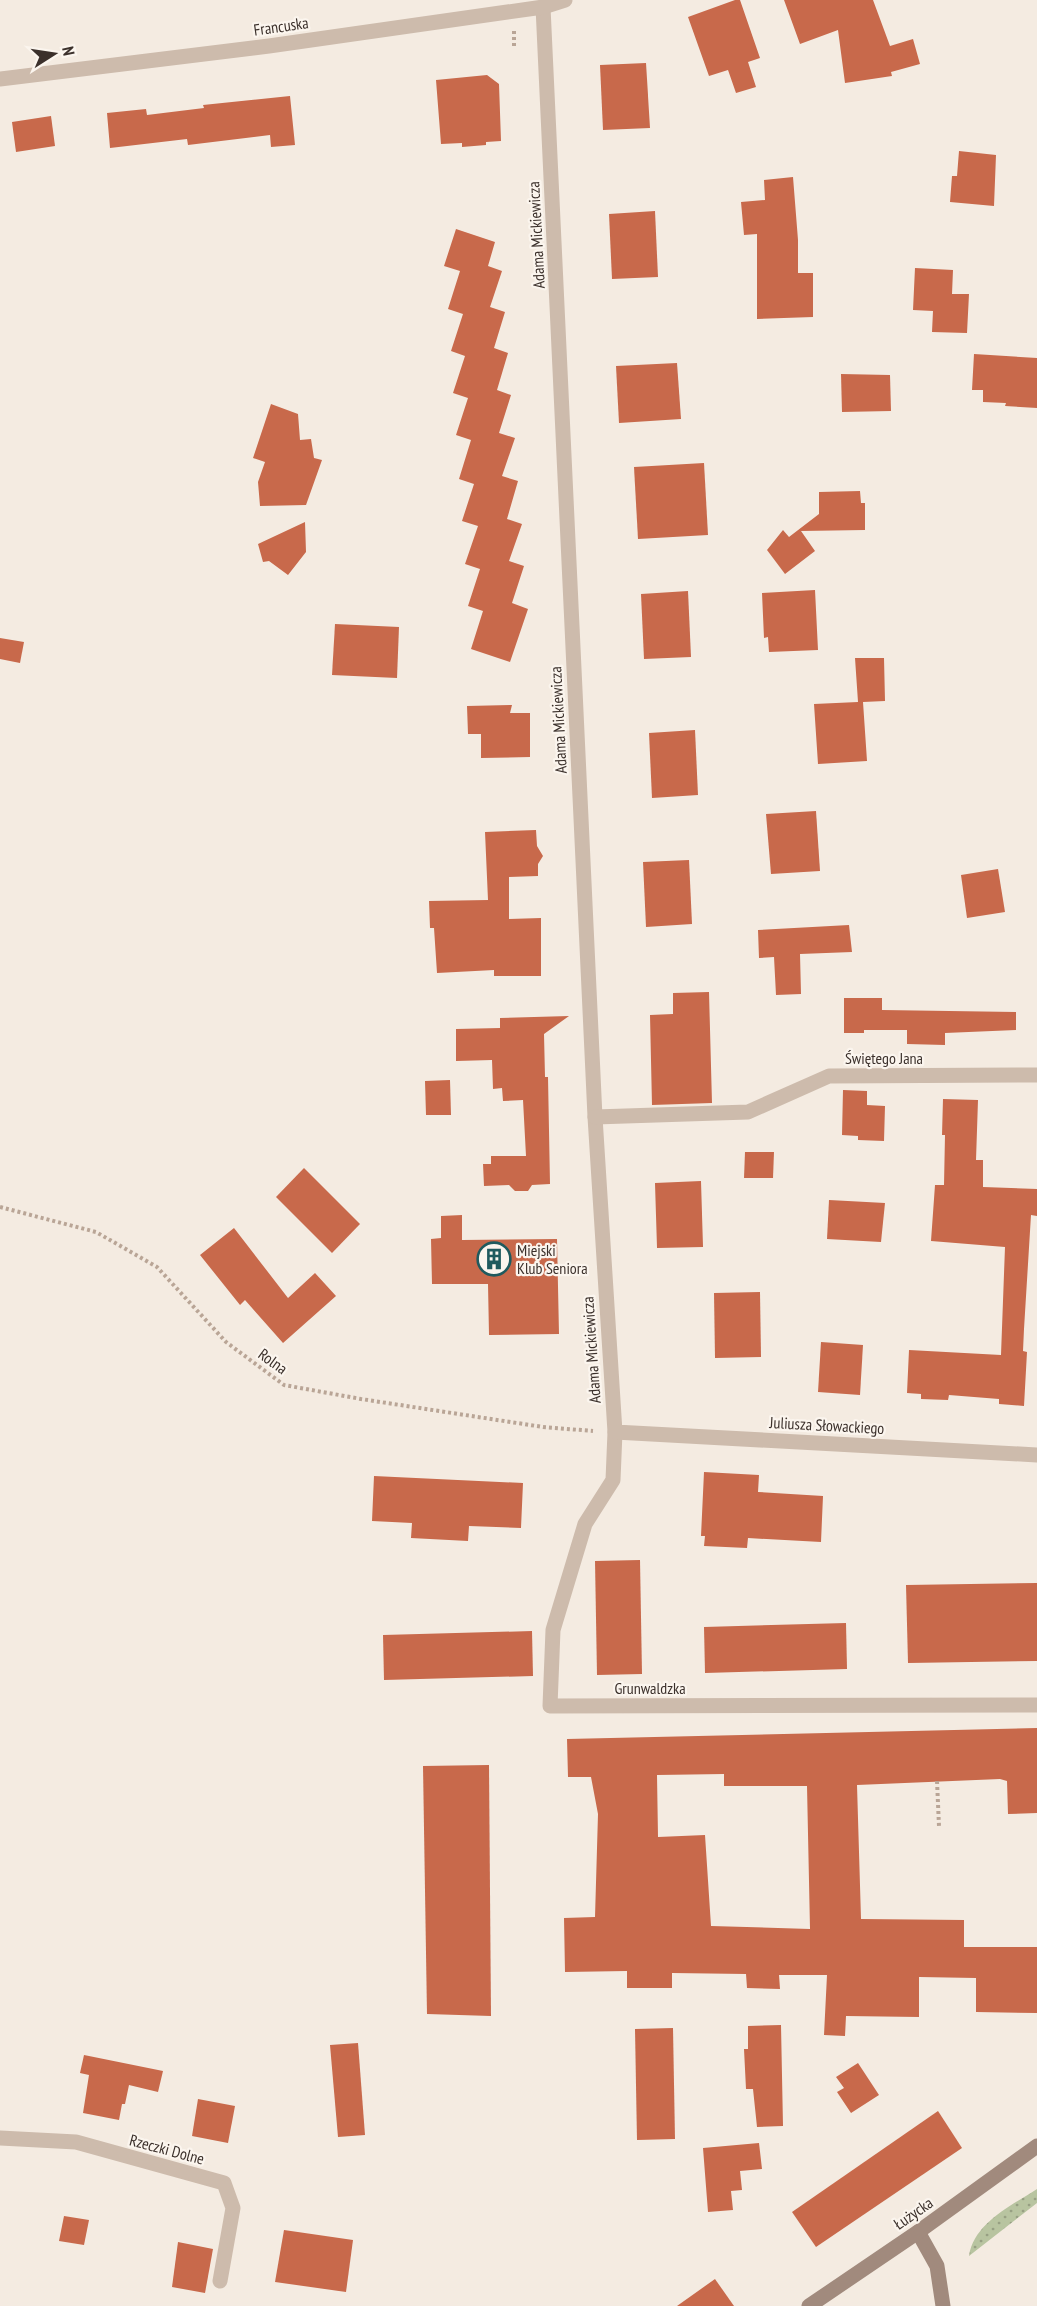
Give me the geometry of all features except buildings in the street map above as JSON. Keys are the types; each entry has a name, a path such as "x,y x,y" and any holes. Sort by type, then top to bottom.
{"main road":[{"name":"Łużycka","path":"809,2306 918,2232 1037,2146"},
{"path":"918,2232 937,2266 943,2306"}],"street":[{"name":"Francuska","path":"0,79 270,46 543,7 565,0"},
{"name":"Adama Mickiewicza","path":"543,7 595,1117 615,1432"},
{"name":"Świętego Jana","path":"595,1117 748,1112 829,1076 1037,1075"},
{"name":"Juliusza Słowackiego","path":"615,1432 1037,1455"},
{"name":"Grunwaldzka","path":"615,1432 613,1480 585,1524 553,1630 550,1706 1037,1705"},
{"name":"Rzeczki Dolne","path":"0,2138 76,2142 224,2183 233,2208 220,2281"}],"path":[{"name":"Rolna","path":"0,1207 96,1232 157,1267 226,1342 284,1385 543,1427 615,1432"},
{"path":"937,1781 939,1826"}],"green space":[{"path":"1037,2189 1037,2203 969,2256 978,2234 995,2216"}],"place":[{"name":"Miejski Klub Seniora","path":"494,1259"}]}
